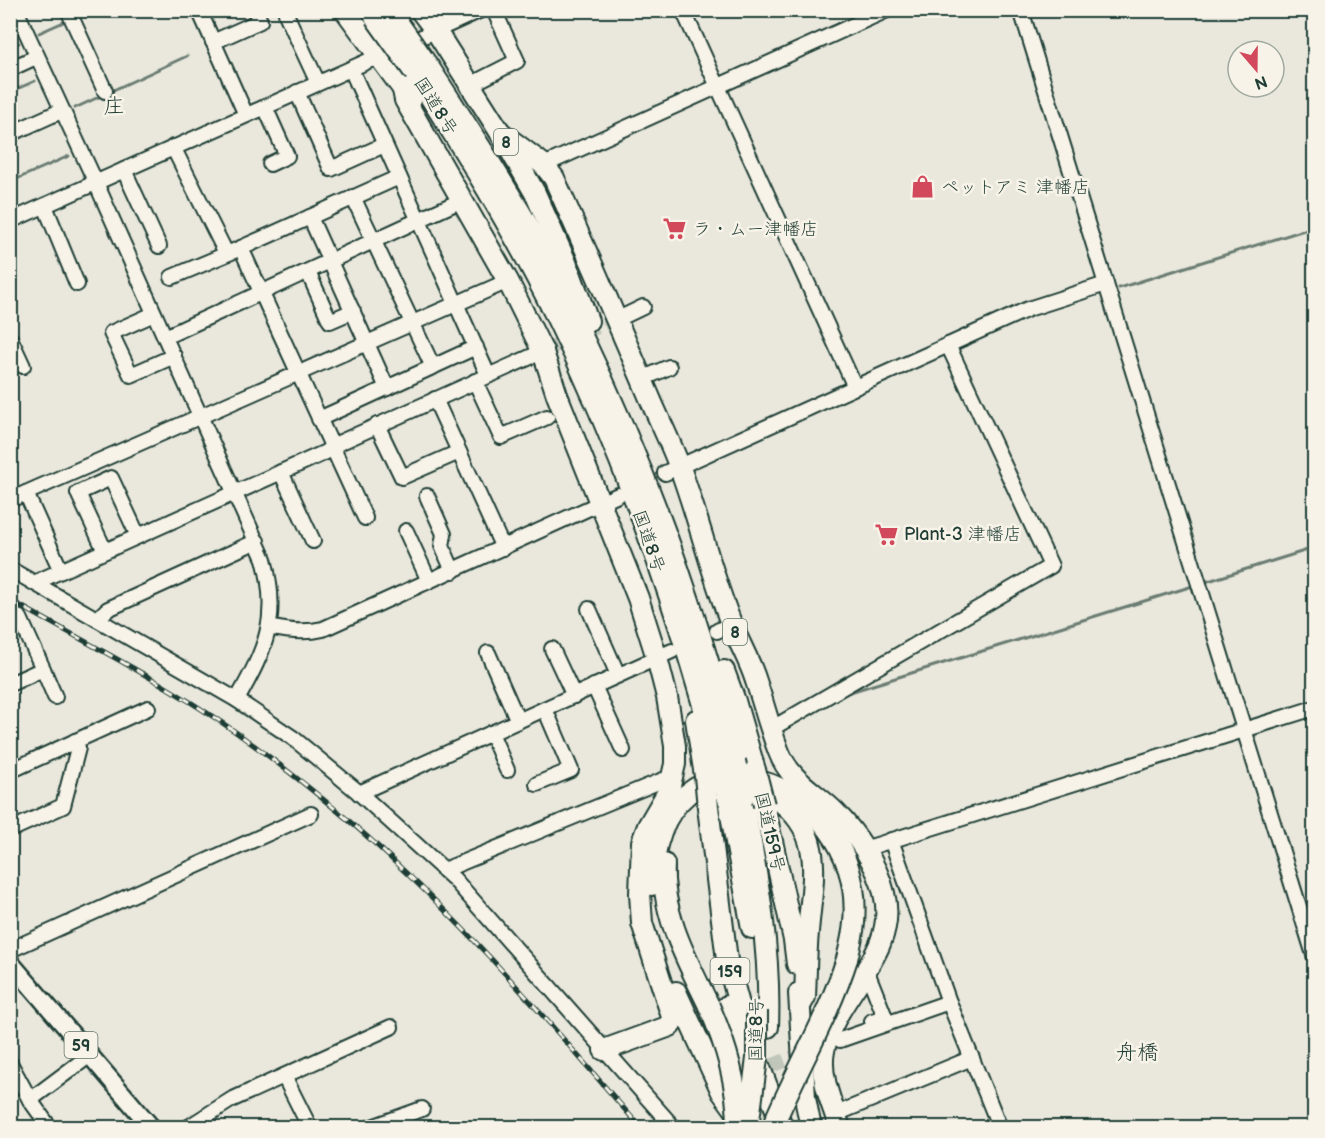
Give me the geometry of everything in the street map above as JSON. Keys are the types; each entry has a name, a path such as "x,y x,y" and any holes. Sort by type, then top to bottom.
{"highway":[{"name":"8","path":"345,10 435,133 511,258 645,501"},
{"name":"8","path":"420,10 436,31 500,132 535,193 565,260 640,446 645,501"},
{"name":"国道8号","path":"378,13 422,70 554,311 645,501 716,683 720,770 736,798 741,861 755,948 766,1069 760,1128"},
{"name":"8","path":"403,90 405,100 508,281 544,351 557,394 610,499 638,597 664,654 675,764 665,798 648,826 642,842 640,894 642,923 673,1020 670,1026 604,1050"},
{"name":"8","path":"500,132 544,165 554,178 585,233 613,320 642,379 724,628 747,656 779,753 789,772 800,784 835,812 864,849 881,882 887,909 884,937 830,1043"},
{"name":"159","path":"664,554 657,576 690,690 720,770 708,807 727,960 737,1002 783,1128"},
{"name":"国道159号","path":"664,554 684,563 735,701 764,805 794,940 801,1004 805,1098 811,1128"},
{"path":"737,1128 676,993 656,922 652,889 653,865 658,840 668,818 679,803 696,788 714,780 731,777 750,777 767,782 795,796 812,810 828,828 848,872 854,906 848,959 837,989 771,1128"},
{"path":"737,1128 737,1097 732,1070 709,1006 669,912 663,877 665,849 674,827 697,801 717,790 733,787 751,788 771,795 798,817 807,834 812,850 814,876 805,997 801,1004"},
{"path":"721,915 718,948 735,1045 771,1128"},
{"name":"国道8号","path":"747,1128 762,1019"},
{"path":"802,1029 806,1034 816,1092 834,1123"},
{"path":"830,1043 826,1086 834,1123"},
{"path":"722,1092 747,1128"}],"main road":[{"name":"59","path":"10,962 152,1128"}],"street":[{"path":"16,10 264,559 270,586 272,614 261,656 237,699"},
{"path":"68,10 105,91"},
{"path":"199,10 246,115"},
{"path":"213,42 260,21 255,10"},
{"path":"10,221 481,10"},
{"path":"470,85 517,61 494,10"},
{"path":"683,10 855,387"},
{"path":"544,165 887,10"},
{"path":"1021,10 1314,955"},
{"path":"286,15 318,83"},
{"path":"10,69 36,57"},
{"path":"351,69 476,347 482,378 501,438 546,417"},
{"path":"297,92 331,169 384,145"},
{"path":"264,107 288,156 270,164"},
{"path":"10,134 61,111"},
{"path":"173,147 225,254"},
{"path":"124,170 159,246"},
{"path":"172,277 399,177"},
{"path":"353,197 433,368"},
{"path":"165,337 462,200"},
{"path":"45,206 77,284"},
{"path":"310,217 387,388"},
{"path":"241,248 365,519"},
{"path":"308,272 330,321 352,311"},
{"path":"10,500 508,281"},
{"path":"672,470 1028,309 1106,284"},
{"path":"613,320 643,307"},
{"path":"154,314 111,333 131,375 174,356"},
{"path":"10,338 22,366"},
{"path":"771,729 1051,566 948,345"},
{"path":"319,419 476,347"},
{"path":"34,583 544,351"},
{"path":"642,379 669,367"},
{"path":"435,399 503,548"},
{"path":"377,425 402,477 459,452"},
{"path":"281,472 313,541"},
{"path":"105,551 78,493 111,478 138,536"},
{"path":"26,493 61,571"},
{"path":"427,496 444,534 442,546 453,571"},
{"path":"269,627 283,630 316,631 610,499"},
{"path":"405,531 429,581"},
{"path":"97,619 108,609 257,541"},
{"path":"10,569 237,699 293,738 359,793 444,870 532,965 674,1128"},
{"path":"589,609 618,675"},
{"path":"10,614 20,618 17,627 43,669 55,696"},
{"path":"552,649 574,696"},
{"path":"488,652 518,721"},
{"path":"359,793 664,654"},
{"path":"10,684 43,669"},
{"path":"594,686 623,750"},
{"path":"10,771 148,708"},
{"path":"864,849 1314,708"},
{"path":"537,784 571,770 545,709"},
{"path":"491,733 507,770"},
{"path":"10,830 63,806 78,748 75,741"},
{"path":"444,870 663,780 671,783"},
{"path":"10,951 311,814"},
{"path":"891,840 949,1002 1000,1128"},
{"path":"866,969 886,1020"},
{"path":"830,1043 886,1020 949,1002"},
{"path":"187,1128 231,1100 391,1027"},
{"path":"30,1100 90,1055"},
{"path":"834,1123 972,1058"},
{"path":"10,1063 30,1100 50,1128"},
{"path":"284,1076 310,1128"},
{"path":"369,1128 422,1109"}],"waterway":[{"path":"80,15 89,10"},
{"path":"39,33 68,20"},
{"path":"10,47 19,43"},
{"path":"109,92 187,56"},
{"path":"10,92 35,81"},
{"path":"75,108 103,95"},
{"path":"10,182 69,156"},
{"path":"1119,288 1314,227"},
{"path":"1202,583 1314,548"},
{"path":"817,710 847,693 1196,585"}],"tunnel":[{"path":"546,350 606,323"},
{"path":"752,1073 810,1051"}],"railway":[{"path":"10,600 137,670 199,708 259,749 332,806 367,836 464,930 641,1128"}],"place":[{"name":"ペットアミ 津幡店","path":"923,187"},
{"name":"ラ・ムー津幡店","path":"675,229"},
{"name":"Plant-3 津幡店","path":"886,534"}],"district":[{"name":"庄","path":"114,106"},
{"name":"舟橋","path":"1137,1052"}]}
